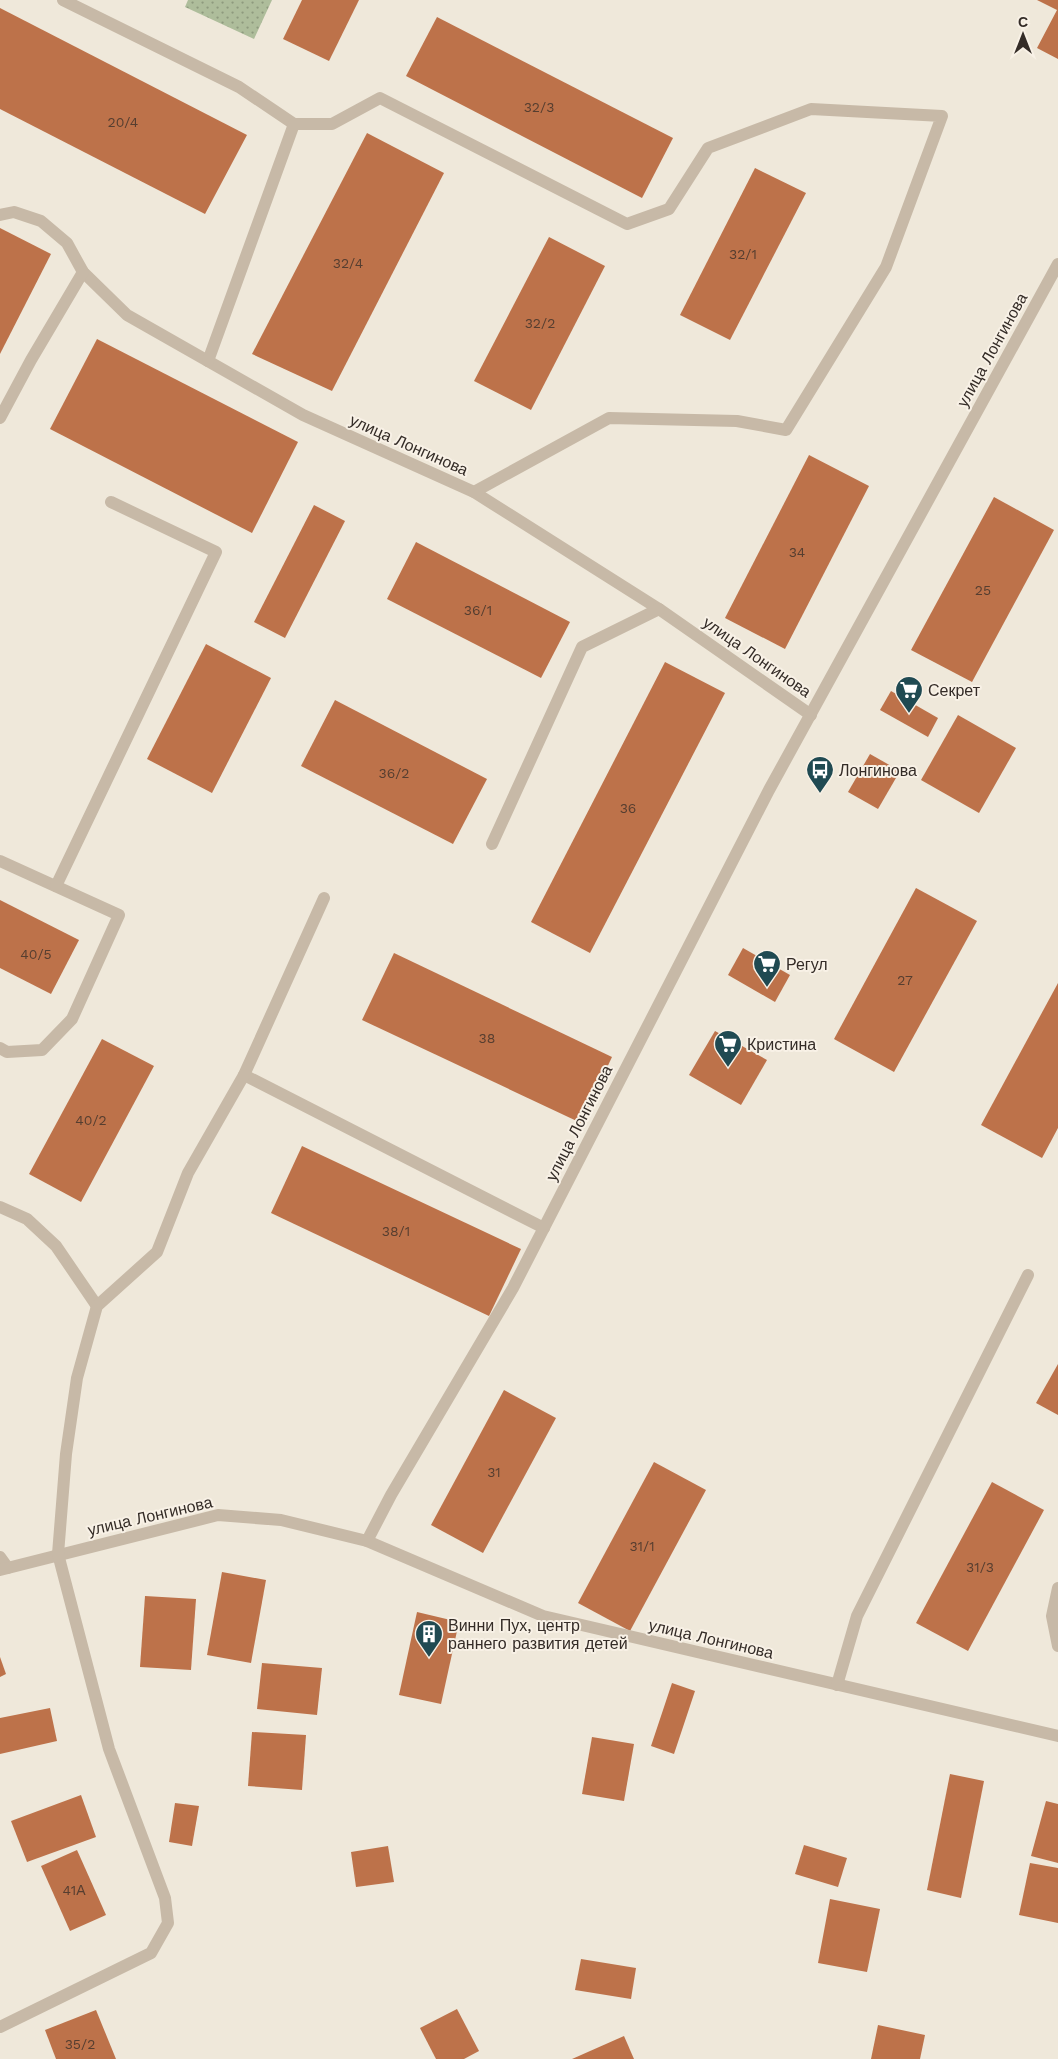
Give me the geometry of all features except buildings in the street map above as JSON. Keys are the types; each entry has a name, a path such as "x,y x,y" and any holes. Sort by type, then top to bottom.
{"street":[{"path":"63,0 239,87 294,124 332,124 380,98 626,224 669,209 708,148 811,109 942,116 886,267 786,430 737,421 609,418 474,492"},
{"path":"208,361 294,124"},
{"name":"улица Лонгинова","path":"0,215 14,212 41,221 67,243 83,272 127,315 303,415 474,492 659,609 812,715"},
{"name":"улица Лонгинова","path":"368,1541 391,1495 513,1288 769,790 812,715 1058,264"},
{"path":"0,418 31,360 83,272"},
{"path":"56,886 216,552 111,502"},
{"path":"492,844 582,648 659,609"},
{"path":"0,860 119,915 72,1019 42,1050 7,1052 0,1048"},
{"path":"0,2027 150,1953 168,1923 165,1898 109,1749 58,1554 66,1454 77,1378 97,1306 157,1252 188,1172 244,1075 324,898"},
{"path":"244,1075 544,1228"},
{"path":"0,1206 26,1219 56,1246 97,1306"},
{"path":"837,1685 857,1616 1028,1275"},
{"name":"улица Лонгинова","path":"3,1565 58,1554 218,1515 282,1520 368,1541 543,1616 1058,1736"},
{"path":"1058,1588 1052,1616 1058,1646"}],"green space":[{"path":"188,0 272,0 254,39 185,7"}],"place":[{"name":"Секрет","path":"909,714"},
{"name":"Лонгинова","path":"820,794"},
{"name":"Регул","path":"767,988"},
{"name":"Кристина","path":"728,1068"},
{"name":"Винни Пух, центр раннего развития детей","path":"429,1658"}]}
